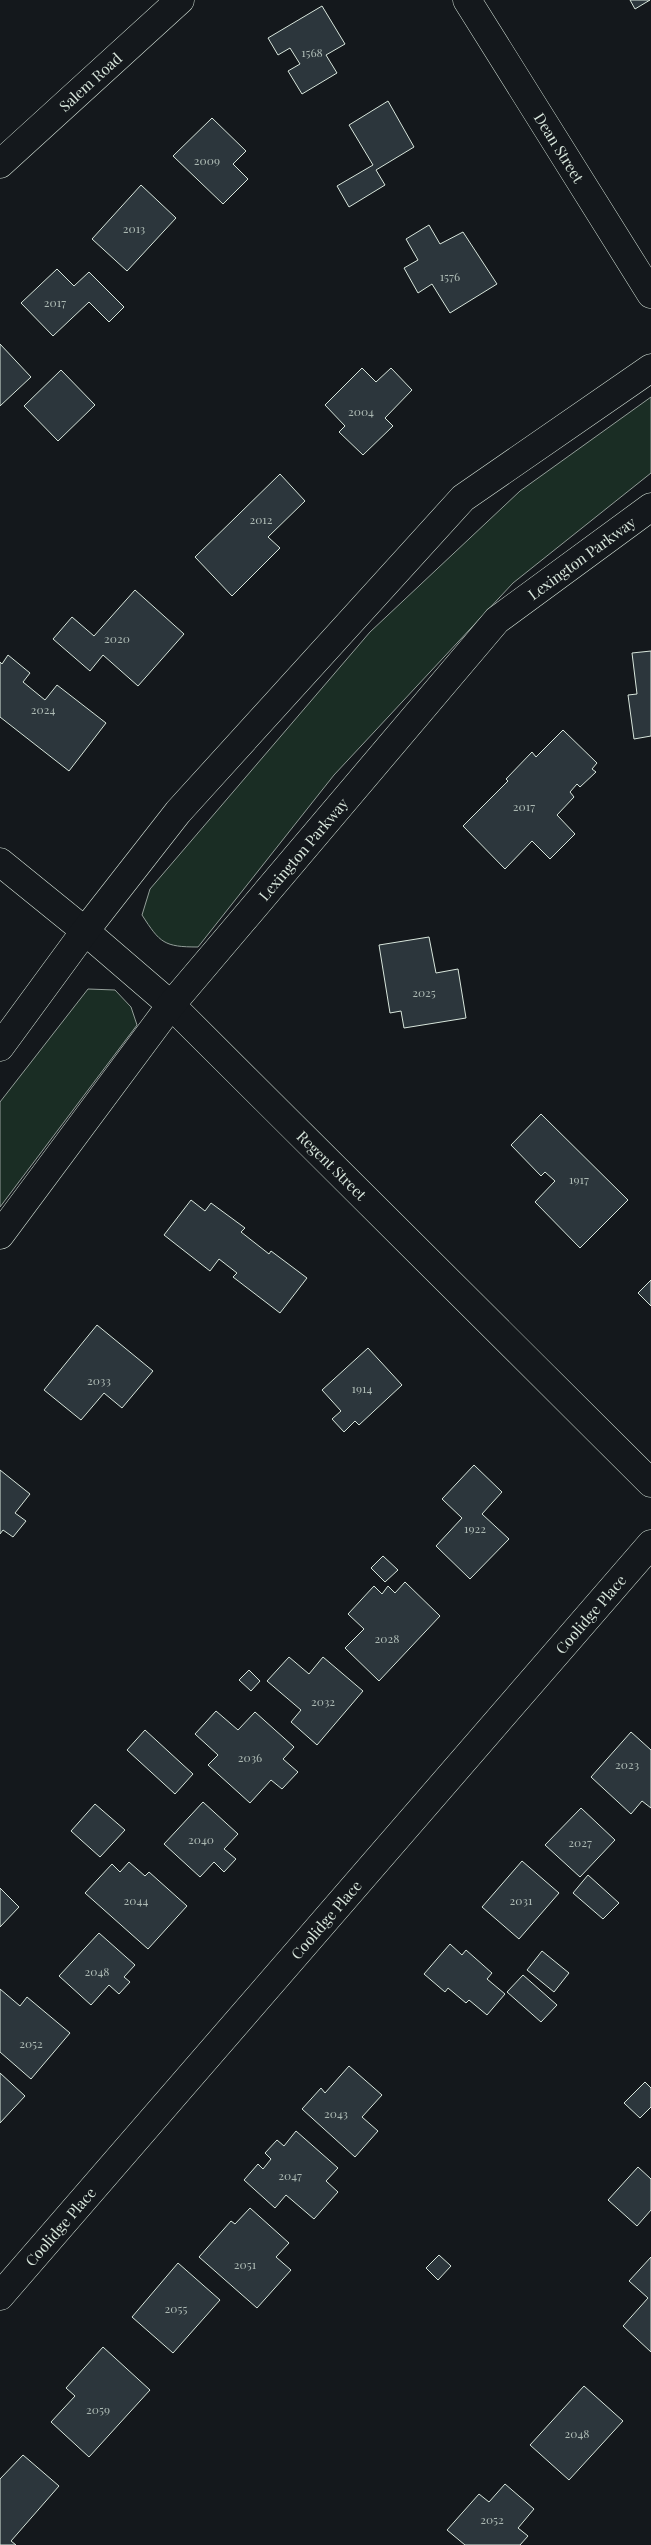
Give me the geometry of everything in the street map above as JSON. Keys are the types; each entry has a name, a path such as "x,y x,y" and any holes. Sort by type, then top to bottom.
{"street":[{"name":"Salem Road","path":"0,164 180,0"},
{"name":"Dean Street","path":"466,0 651,294"},
{"path":"0,1047 85,931 178,812 463,498 651,368"},
{"name":"Lexington Parkway","path":"0,1235 171,1005 497,620 651,507"},
{"name":"Regent Street","path":"0,862 85,931 171,1005 651,1483"},
{"name":"Coolidge Place","path":"0,2296 651,1544"}],"green space":[{"path":"651,397 651,473 513,583 334,775 198,947 177,946 164,942 142,915 150,889 370,632 520,491"},
{"path":"88,989 115,990 131,1007 137,1025 0,1207 0,1102"}],"building":[{"path":"630,0 650,0 635,9"},
{"path":"322,6 345,44 326,55 337,73 302,94 288,71 300,64 290,48 278,55 268,38"},
{"path":"388,101 414,147 376,170 385,185 349,207 337,186 373,165 349,125"},
{"path":"212,118 246,151 233,164 248,179 223,204 173,156"},
{"path":"141,185 176,218 127,271 92,239"},
{"path":"429,225 440,244 463,232 497,284 450,313 432,284 418,293 404,268 418,260 406,239"},
{"path":"57,269 74,286 89,272 124,307 109,322 89,302 53,336 21,303"},
{"path":"0,344 31,377 0,406"},
{"path":"362,368 376,382 391,368 412,390 385,418 393,426 363,455 339,432 345,426 325,405"},
{"path":"61,370 95,405 58,441 24,406"},
{"path":"280,474 305,501 268,537 280,548 232,596 195,557"},
{"path":"135,590 184,634 138,686 103,655 90,671 53,639 72,617 94,636"},
{"path":"651,651 651,736 634,739 628,695 637,694 632,653"},
{"path":"8,655 30,673 23,682 45,700 57,685 106,723 69,771 0,717 0,662 2,664"},
{"path":"563,730 597,763 592,769 596,772 580,787 577,784 570,792 574,797 557,815 575,834 550,859 532,841 505,869 463,826 508,781 506,779 532,752 536,757"},
{"path":"429,937 436,973 458,969 466,1018 404,1028 401,1011 390,1013 379,945"},
{"path":"541,1114 628,1200 580,1248 535,1202 555,1181 545,1172 541,1176 511,1145"},
{"path":"191,1200 205,1211 211,1203 245,1228 241,1232 269,1254 271,1251 307,1278 280,1313 233,1277 237,1273 219,1259 210,1271 164,1235"},
{"path":"651,1280 651,1306 638,1293"},
{"path":"97,1325 153,1371 122,1408 104,1393 81,1420 44,1390"},
{"path":"368,1348 402,1385 359,1425 355,1421 344,1432 332,1419 341,1411 322,1390"},
{"path":"474,1465 502,1492 482,1514 509,1539 470,1579 436,1546 462,1518 442,1499"},
{"path":"0,1470 30,1494 15,1513 26,1521 13,1537 3,1530 0,1534"},
{"path":"383,1556 398,1570 385,1582 371,1568"},
{"path":"405,1582 440,1616 379,1681 345,1648 364,1629 348,1614 374,1586 382,1594 388,1586 395,1593"},
{"path":"289,1657 309,1674 323,1657 363,1691 317,1745 291,1722 301,1710 267,1681"},
{"path":"249,1670 260,1681 251,1691 239,1680"},
{"path":"216,1711 238,1730 255,1712 294,1747 283,1759 298,1772 282,1789 271,1780 250,1803 208,1765 218,1755 195,1734"},
{"path":"145,1730 193,1774 175,1794 127,1750"},
{"path":"631,1732 651,1750 651,1808 642,1801 631,1814 591,1777"},
{"path":"203,1802 238,1834 224,1849 236,1859 224,1872 214,1862 200,1877 164,1844"},
{"path":"95,1804 125,1830 100,1857 71,1831"},
{"path":"581,1808 615,1840 580,1877 545,1845"},
{"path":"522,1861 559,1893 519,1939 482,1907"},
{"path":"129,1862 145,1876 149,1872 187,1906 148,1949 85,1893 112,1864 120,1872"},
{"path":"588,1875 619,1903 603,1919 573,1893"},
{"path":"0,1888 19,1907 0,1927"},
{"path":"99,1933 135,1965 124,1977 130,1982 119,1994 109,1985 91,2005 59,1976"},
{"path":"450,1944 462,1955 466,1950 492,1973 487,1979 505,1994 487,2015 469,2000 466,2003 448,1988 445,1992 424,1974"},
{"path":"542,1951 569,1973 554,1992 527,1970"},
{"path":"523,1975 557,2005 541,2022 507,1992"},
{"path":"0,1989 20,2006 27,1997 70,2033 31,2079 0,2052"},
{"path":"349,2066 382,2095 362,2117 378,2131 355,2157 302,2109 321,2088 325,2093"},
{"path":"0,2073 25,2096 0,2123"},
{"path":"645,2082 651,2088 651,2107 640,2118 624,2103"},
{"path":"296,2131 338,2168 326,2181 338,2192 314,2219 286,2195 275,2208 244,2180 258,2164 263,2169 271,2159 265,2153 277,2140 284,2146"},
{"path":"638,2167 651,2179 651,2210 637,2226 608,2200"},
{"path":"250,2208 289,2243 276,2257 291,2270 257,2308 199,2257 231,2221 235,2224"},
{"path":"439,2255 451,2266 438,2280 426,2268"},
{"path":"651,2257 651,2352 623,2326 648,2298 629,2281"},
{"path":"178,2263 220,2300 173,2353 132,2317"},
{"path":"103,2347 150,2390 89,2457 51,2422 75,2396 66,2388"},
{"path":"584,2386 623,2421 569,2480 530,2445"},
{"path":"23,2455 59,2486 11,2541 16,2545 0,2545 0,2479"},
{"path":"505,2484 534,2509 518,2528 528,2536 520,2545 465,2545 447,2530 479,2494 489,2502"}]}
